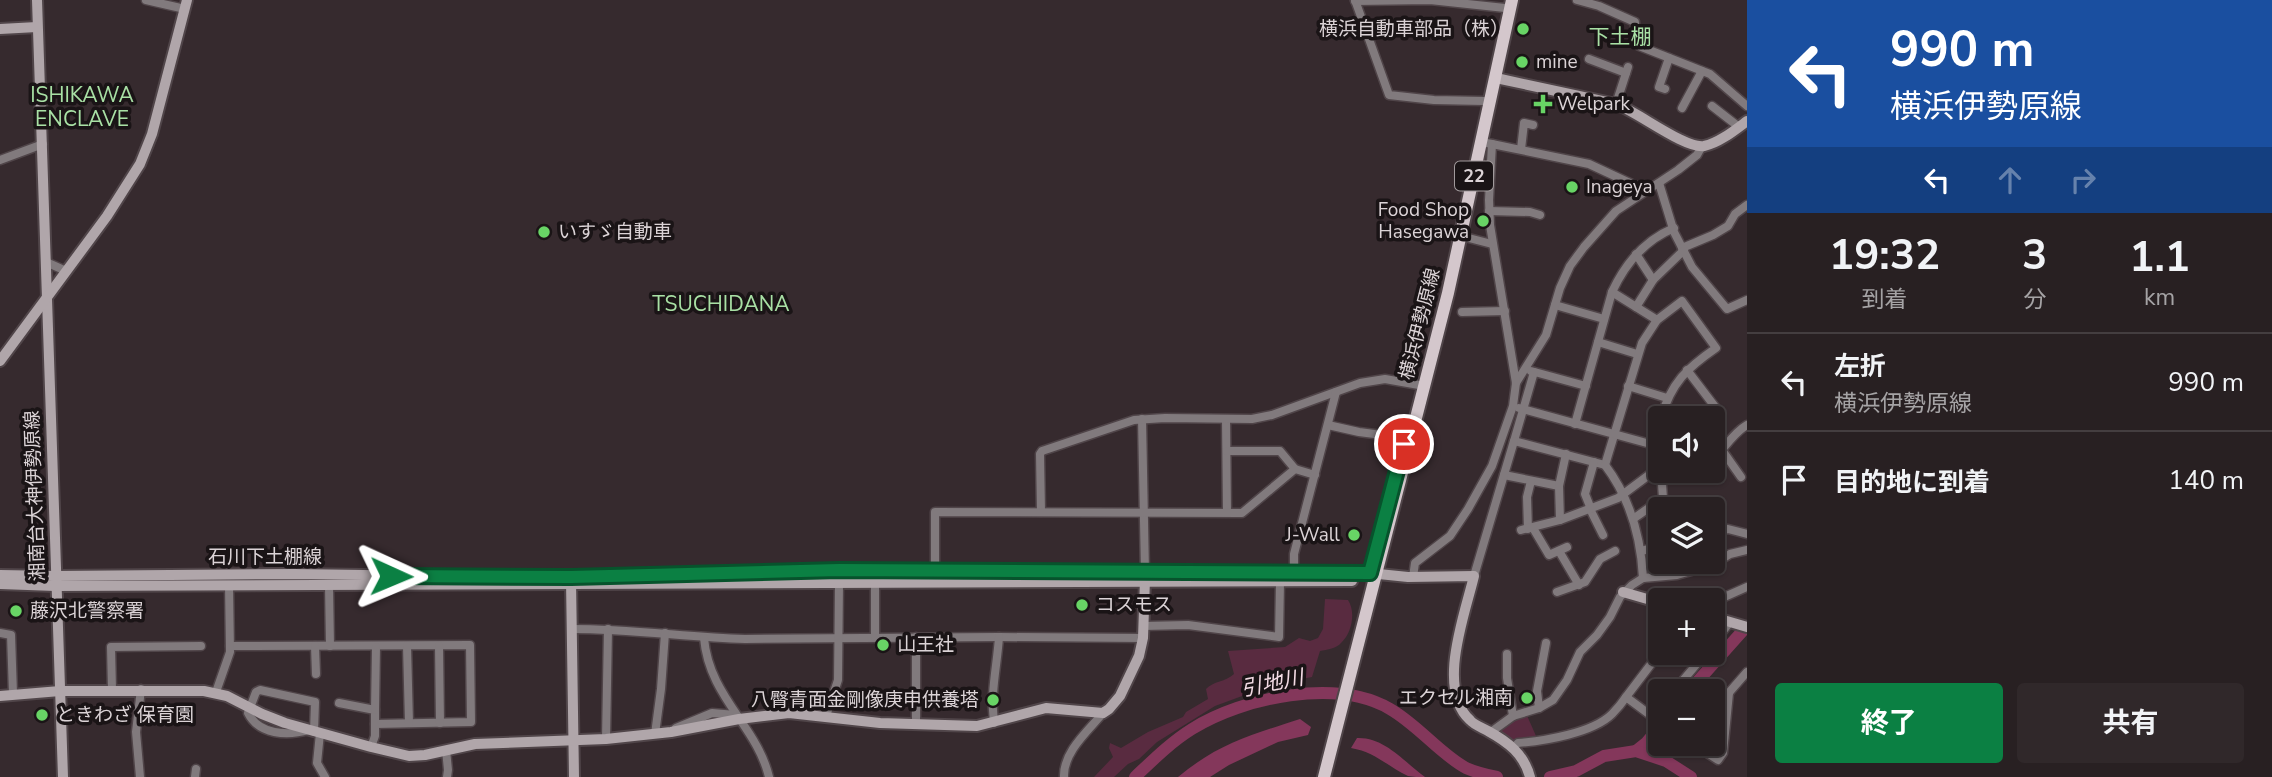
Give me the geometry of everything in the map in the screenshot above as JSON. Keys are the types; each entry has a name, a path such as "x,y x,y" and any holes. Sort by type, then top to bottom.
{"main road":[{"name":"横浜伊勢原線","path":"1324,777 1345,683 1376,577 1437,341 1461,236 1487,143 1508,3"},
{"name":"横浜伊勢原線","path":"1376,577 1405,438 1508,3"},
{"name":"横浜伊勢原線","path":"1319,777 1339,708"}],"street":[{"name":"湘南台大神伊勢原線","path":"37,0 63,777"},
{"path":"0,361 107,216 139,164 152,134 186,4 146,0"},
{"path":"1485,102 1434,100 1389,94 1355,0 1508,3"},
{"path":"1577,0 1599,6 1635,22 1635,40 1639,46 1710,74 1747,106"},
{"path":"0,29 37,27"},
{"path":"1659,87 1670,58"},
{"path":"1589,59 1627,70 1616,104"},
{"path":"1682,108 1702,71"},
{"path":"1496,78 1616,104 1634,111 1689,144 1702,146 1715,142 1743,124 1712,106"},
{"path":"1521,149 1525,123"},
{"path":"1413,577 1415,563 1450,536 1486,479 1513,406 1516,383 1492,243 1487,143 1589,164 1647,191"},
{"path":"0,160 43,145"},
{"path":"1516,383 1546,335 1570,266 1584,247 1616,211 1697,155 1702,146"},
{"path":"1658,183 1692,267 1727,309 1747,300"},
{"path":"1636,307 1653,280 1683,249 1728,226 1735,214 1747,205"},
{"path":"1489,211 1530,212 1540,215"},
{"path":"1575,424 1612,292 1636,254 1657,237 1674,228"},
{"path":"1461,236 1492,243"},
{"path":"1636,254 1653,280"},
{"path":"46,262 66,271"},
{"path":"1612,292 1657,320"},
{"path":"1605,465 1637,354 1657,320 1682,301 1716,348 1687,370 1667,398 1665,406"},
{"path":"1555,305 1604,319"},
{"path":"1462,313 1505,311"},
{"path":"1598,342 1637,354"},
{"path":"1525,369 1586,386"},
{"path":"1687,370 1714,406"},
{"path":"1529,773 1514,747 1470,721 1462,709 1452,680 1452,668 1474,576 1534,372"},
{"path":"1041,512 1042,451 1124,422 1142,419 1252,419 1272,415 1360,383 1379,379 1419,384"},
{"path":"1628,386 1667,398"},
{"path":"1294,574 1294,554 1336,392"},
{"path":"1513,406 1648,444"},
{"path":"1064,777 1066,761 1074,748 1120,696 1139,656 1143,632 1145,577 1142,419"},
{"path":"1226,420 1227,512"},
{"path":"1328,425 1405,438"},
{"path":"1725,446 1736,431 1747,425"},
{"path":"1514,441 1605,465 1633,519 1641,551 1643,578"},
{"path":"1227,451 1280,451 1295,469 1315,475"},
{"path":"1560,520 1559,486 1566,454"},
{"path":"1725,454 1741,477"},
{"path":"1594,461 1585,494 1603,535"},
{"path":"935,571 935,512 1242,513 1295,469"},
{"path":"1504,474 1559,486"},
{"path":"1527,529 1590,509 1622,495 1648,477"},
{"path":"1531,481 1527,497 1527,529 1549,555 1563,549 1579,585"},
{"path":"1633,519 1663,498 1662,483"},
{"path":"1725,530 1747,534"},
{"path":"1641,551 1648,549"},
{"path":"1491,732 1513,716 1539,708 1558,695 1580,652 1597,635 1623,592 1643,578 1676,575 1713,565 1730,554 1747,550"},
{"path":"1557,592 1585,582 1600,559 1615,551"},
{"path":"826,716 838,680 839,570"},
{"name":"石川下土棚線","path":"0,575 55,581 229,585 571,581 839,570 1280,582 1376,577"},
{"name":"石川下土棚線","path":"0,584 295,574 571,581 839,583 1294,574 1376,577"},
{"path":"1376,577 1474,576"},
{"path":"571,581 574,777"},
{"path":"875,582 875,637"},
{"path":"572,629 608,629 704,638 916,637 1143,632 1188,625 1279,637 1280,582"},
{"path":"216,692 230,646 229,585"},
{"path":"329,585 330,646"},
{"path":"1725,597 1747,587"},
{"path":"1623,592 1648,599"},
{"path":"606,739 608,629"},
{"path":"0,633 11,635 13,694"},
{"path":"659,733 665,634"},
{"path":"994,723 992,689 999,636"},
{"path":"916,637 916,724"},
{"path":"704,638 704,647 716,683 759,751 769,777"},
{"path":"1539,708 1537,691 1546,643"},
{"path":"230,646 470,645 471,722 375,724"},
{"path":"112,690 111,647 201,646"},
{"path":"315,646 316,674"},
{"path":"371,747 375,724 376,646"},
{"path":"407,646 409,723"},
{"path":"439,646 440,723"},
{"path":"1507,654 1507,678 1513,716"},
{"path":"1514,747 1518,743 1559,738 1596,724 1612,714 1651,665"},
{"path":"1684,679 1696,665"},
{"path":"1725,698 1747,672"},
{"path":"0,696 141,689 216,692 274,719 409,756 475,744 606,739 659,733 737,717 789,713 880,723 977,726 1046,708 1103,713"},
{"path":"140,777 136,732 141,689"},
{"path":"249,708 256,692 260,690 315,702 317,763 325,777"},
{"path":"1725,736 1730,693"},
{"path":"1626,697 1648,714"},
{"path":"340,703 375,710"},
{"path":"446,750 447,777"}],"shaded area":[{"path":"1325,599 1348,600 1352,610 1352,622 1348,634 1339,645 1320,651 1312,677 1275,684 1215,706 1157,742 1114,777 1094,777 1113,757 1110,743 1121,748 1148,732 1183,717 1186,712 1208,699 1206,689 1234,674 1228,651 1285,647 1299,638 1310,641 1318,638 1323,629"},
{"path":"1525,711 1536,736 1516,742 1497,731"},
{"path":"1300,719 1311,727 1308,735 1278,742 1210,777 1178,777 1222,748"},
{"path":"1357,738 1385,746 1425,777 1408,776 1374,756 1351,748"}],"waterway":[{"path":"1700,679 1747,626"},
{"name":"引地川","path":"1135,777 1177,740 1213,718 1263,700 1318,693 1368,700 1390,709 1456,762 1497,777"},
{"path":"1636,751 1648,741"},
{"name":"引地川","path":"1550,777 1576,771 1604,756 1636,751 1666,761 1691,777"}],"place":[{"name":"横浜自動車部品（株）","path":"1523,29"},
{"name":"mine","path":"1522,62"},
{"name":"Welpark","path":"1543,104"},
{"name":"Inageya","path":"1572,187"},
{"name":"Food Shop Hasegawa","path":"1483,221"},
{"name":"いすゞ自動車","path":"544,232"},
{"name":"J-Wall","path":"1354,535"},
{"name":"コスモス","path":"1082,605"},
{"name":"藤沢北警察署","path":"16,611"},
{"name":"山王社","path":"883,645"},
{"name":"エクセル湘南","path":"1527,698"},
{"name":"八臀青面金剛像庚申供養塔","path":"993,700"},
{"name":"ときわざ 保育園","path":"42,715"}],"district":[{"name":"下土棚","path":"1620,37"},
{"name":"ISHIKAWA ENCLAVE","path":"82,107"},
{"name":"TSUCHIDANA","path":"721,304"}],"route":[{"path":"391,576 503,578 839,570 1370,573 1404,444"}]}
